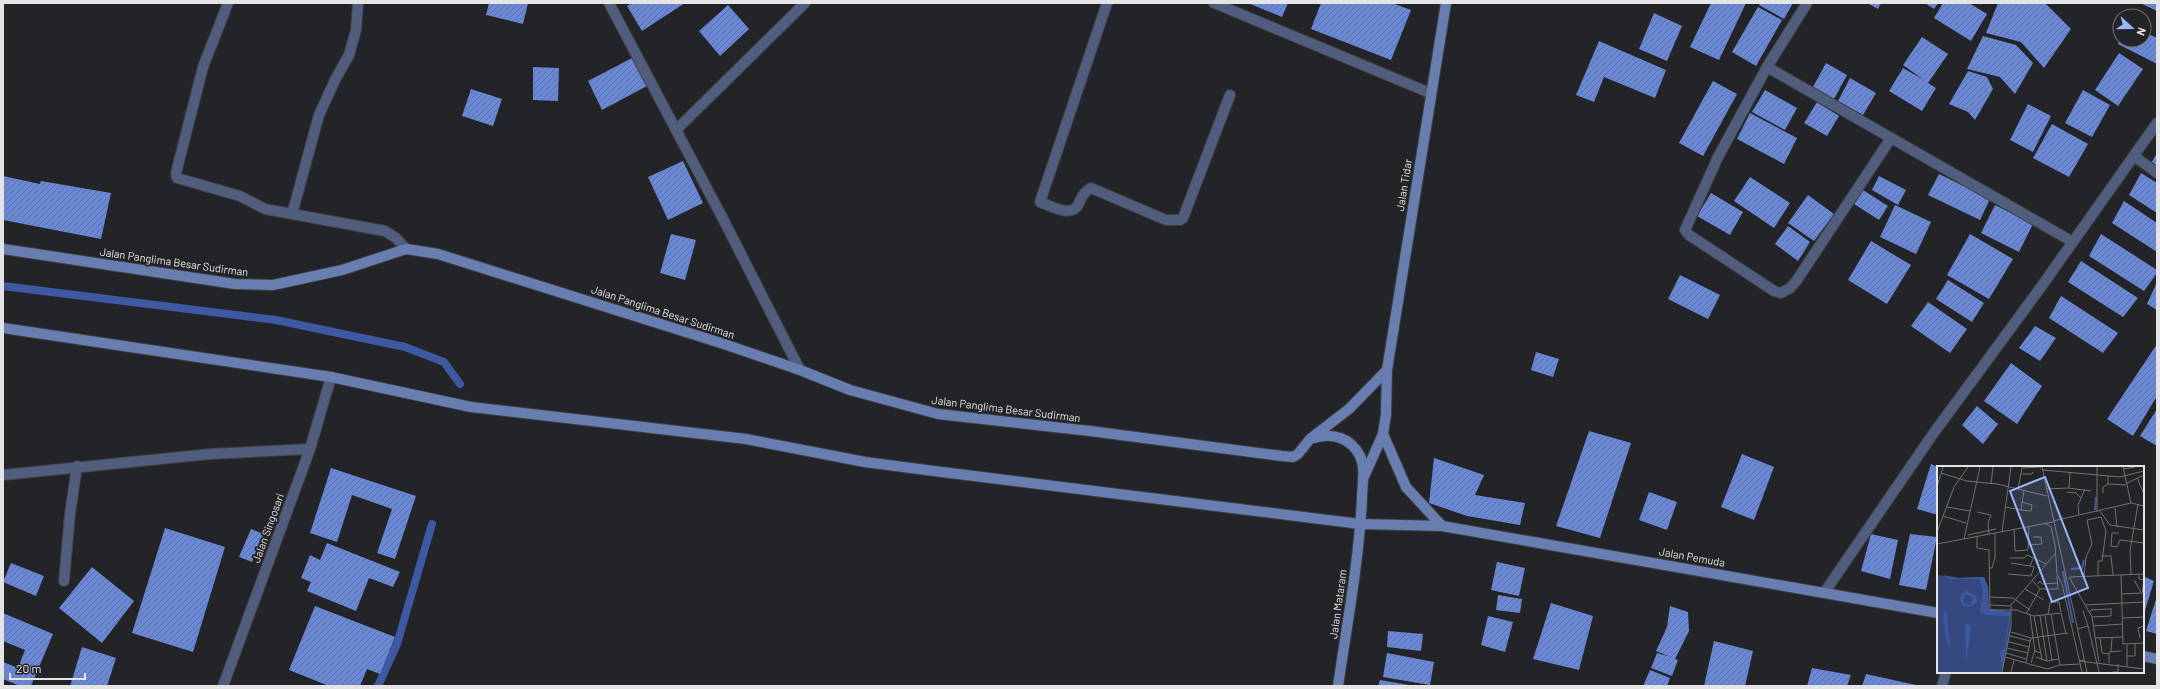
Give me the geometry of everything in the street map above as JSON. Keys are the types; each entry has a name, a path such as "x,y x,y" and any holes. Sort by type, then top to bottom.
{"main road":[{"name":"Jalan Tidar","path":"1362,479 1383,434 1386,414 1387,370 1430,93 1446,3"},
{"name":"Jalan Panglima Besar Sudirman","path":"3,249 235,284 273,285 342,270 406,249 438,254 468,262 800,370 850,390 938,414 1090,431 1293,457 1298,454 1310,439"},
{"path":"3,328 331,377"},
{"path":"1310,439 1349,409 1387,370"},
{"name":"Jalan Pemuda","path":"331,377 472,407 746,439 865,462 1360,524 1442,526 1937,613"},
{"path":"1383,434 1406,487 1442,526"},
{"name":"Jalan Mataram","path":"1310,439 1321,435 1333,435 1349,443 1360,456 1363,468 1360,524 1338,686"},
{"path":"2144,656 2157,659"}],"street":[{"path":"228,3 203,67 176,177 189,183 240,196 264,209 385,231 396,238 406,249"},
{"path":"292,214 319,115 349,55 356,30 358,3"},
{"path":"609,3 800,370"},
{"path":"676,130 805,3"},
{"path":"1107,3 1040,202 1058,209 1072,211 1076,209 1085,191 1090,188 1166,220 1180,220 1183,218 1230,95"},
{"path":"1214,3 1430,93"},
{"path":"1807,3 1767,67 1718,157 1685,230 1689,235 1774,291 1781,293 1790,288 1797,280 1891,138"},
{"path":"1767,67 2073,242"},
{"path":"1824,593 1933,434 2073,242 2157,123"},
{"path":"2134,156 2157,173"},
{"name":"Jalan Singosari","path":"223,686 310,449 331,377"},
{"path":"3,475 77,466 210,454 310,449"},
{"path":"64,581 70,514 77,466"},
{"path":"1942,686 1946,673"}],"building":[{"path":"489,3 528,3 523,24 486,15"},
{"path":"632,3 685,3 642,31 627,6"},
{"path":"1248,3 1288,3 1282,17"},
{"path":"1321,3 1392,3 1411,10 1391,60 1311,29"},
{"path":"1711,3 1746,3 1719,60 1690,47"},
{"path":"1760,3 1793,3 1784,19 1759,5"},
{"path":"1867,3 1881,3 1878,9"},
{"path":"1925,3 1938,3 1934,9"},
{"path":"1943,3 1969,3 1987,14 1971,41 1934,18"},
{"path":"1998,3 2045,3 2071,29 2044,68 2021,42 1986,33"},
{"path":"2140,3 2157,3 2157,11"},
{"path":"728,5 749,29 720,56 699,31"},
{"path":"1758,7 1782,20 1756,66 1732,52"},
{"path":"1654,13 1682,26 1667,61 1639,49"},
{"path":"1983,36 2016,45 2033,63 2015,94 2000,77 1967,69"},
{"path":"2152,36 2157,38 2157,64 2126,48 2152,48"},
{"path":"1922,37 1948,54 1928,83 1936,88 1922,111 1889,91 1903,68 1924,80 1903,65"},
{"path":"1599,41 1666,70 1655,98 1604,77 1594,102 1576,95"},
{"path":"2119,53 2143,69 2118,106 2095,90"},
{"path":"632,58 647,86 602,110 588,81"},
{"path":"1826,63 1847,75 1834,99 1813,87"},
{"path":"533,67 559,68 558,101 533,100"},
{"path":"1968,71 1987,77 1993,89 1975,120 1968,112 1949,104"},
{"path":"1850,78 1876,93 1863,115 1838,101"},
{"path":"1713,81 1737,94 1703,156 1679,143"},
{"path":"471,89 502,99 493,126 462,116"},
{"path":"1765,90 1797,108 1785,130 1752,112"},
{"path":"2083,90 2110,105 2092,137 2065,123"},
{"path":"1817,102 1839,116 1827,136 1804,123"},
{"path":"2028,104 2051,116 2033,152 2010,140"},
{"path":"1750,113 1797,138 1784,164 1737,139"},
{"path":"2052,124 2088,144 2069,177 2033,158"},
{"path":"2157,153 2157,172 2149,167"},
{"path":"683,161 703,203 668,220 648,177"},
{"path":"2141,173 2157,183 2157,213 2129,195"},
{"path":"1939,174 1990,199 1980,220 1928,195"},
{"path":"3,176 40,184 41,181 111,193 101,239 3,220"},
{"path":"1879,176 1906,190 1898,205 1872,190"},
{"path":"1750,177 1790,203 1774,228 1734,201"},
{"path":"1863,190 1888,206 1879,220 1854,204"},
{"path":"1711,193 1743,212 1730,235 1697,216"},
{"path":"1808,195 1834,214 1814,241 1788,223"},
{"path":"2124,201 2157,223 2157,252 2112,223"},
{"path":"1895,205 1931,222 1916,254 1880,237"},
{"path":"1995,205 2033,224 2019,252 1981,233"},
{"path":"1788,226 1810,242 1798,261 1775,244"},
{"path":"671,234 696,240 685,280 660,273"},
{"path":"1970,234 2013,259 1989,299 1947,275"},
{"path":"2101,234 2157,270 2157,273 2144,291 2089,256"},
{"path":"1871,241 1911,265 1887,304 1848,280"},
{"path":"2081,261 2138,298 2123,317 2068,282"},
{"path":"1680,275 1720,295 1708,319 1668,299"},
{"path":"1948,280 1984,303 1972,322 1936,299"},
{"path":"2157,282 2157,310 2147,304"},
{"path":"2061,296 2118,333 2103,353 2049,318"},
{"path":"1928,302 1967,329 1950,353 1911,326"},
{"path":"2035,326 2056,338 2040,361 2019,348"},
{"path":"2157,344 2157,396 2133,436 2107,419"},
{"path":"1536,352 1559,359 1553,377 1531,370"},
{"path":"2011,363 2042,386 2017,424 1984,401"},
{"path":"1977,406 1998,424 1983,444 1962,425"},
{"path":"2157,409 2157,446 2140,436"},
{"path":"1589,431 1631,443 1600,538 1556,526"},
{"path":"1742,454 1774,467 1754,520 1721,507"},
{"path":"1434,458 1484,475 1475,495 1525,503 1520,525 1467,516 1429,503"},
{"path":"1931,464 1937,467 1937,515 1917,509"},
{"path":"331,468 416,496 395,559 377,553 392,509 352,495 337,542 310,533"},
{"path":"1649,492 1677,502 1667,530 1639,520"},
{"path":"165,528 225,547 193,652 132,633"},
{"path":"251,529 264,534 252,562 239,557"},
{"path":"1871,534 1898,540 1890,579 1861,571"},
{"path":"1910,534 1937,537 1926,590 1899,585"},
{"path":"327,543 400,572 393,587 369,578 356,611 307,591 311,582 301,578 310,555 320,560"},
{"path":"1497,562 1525,568 1519,596 1491,590"},
{"path":"11,563 44,576 36,596 3,582"},
{"path":"92,567 134,601 102,643 59,608"},
{"path":"2144,576 2154,581 2144,614"},
{"path":"1498,595 1522,599 1520,613 1496,610"},
{"path":"2157,596 2157,634 2146,631"},
{"path":"1551,603 1593,616 1579,670 1533,659"},
{"path":"315,606 395,637 380,674 367,669 360,686 329,686 289,670"},
{"path":"1670,606 1688,612 1689,631 1675,659 1678,660 1672,676 1651,668 1657,653 1671,657 1656,651 1667,627"},
{"path":"3,613 53,634 31,686 20,686 3,679 3,662 18,668 25,650 3,641"},
{"path":"1488,616 1513,622 1505,652 1481,645"},
{"path":"1388,631 1423,634 1421,651 1387,647"},
{"path":"1714,641 1753,651 1745,686 1704,686"},
{"path":"82,647 116,658 107,686 70,686"},
{"path":"1387,653 1434,662 1430,685 1383,677"},
{"path":"1812,668 1851,675 1847,686 1807,686"},
{"path":"1650,670 1670,678 1667,686 1643,686"},
{"path":"1866,674 1916,685 1916,686 1862,686"},
{"path":"1380,680 1409,685 1409,686 1378,686"}],"waterway":[{"path":"3,286 276,320 405,347 444,362 460,384"},
{"path":"378,686 397,644 432,524"}]}
